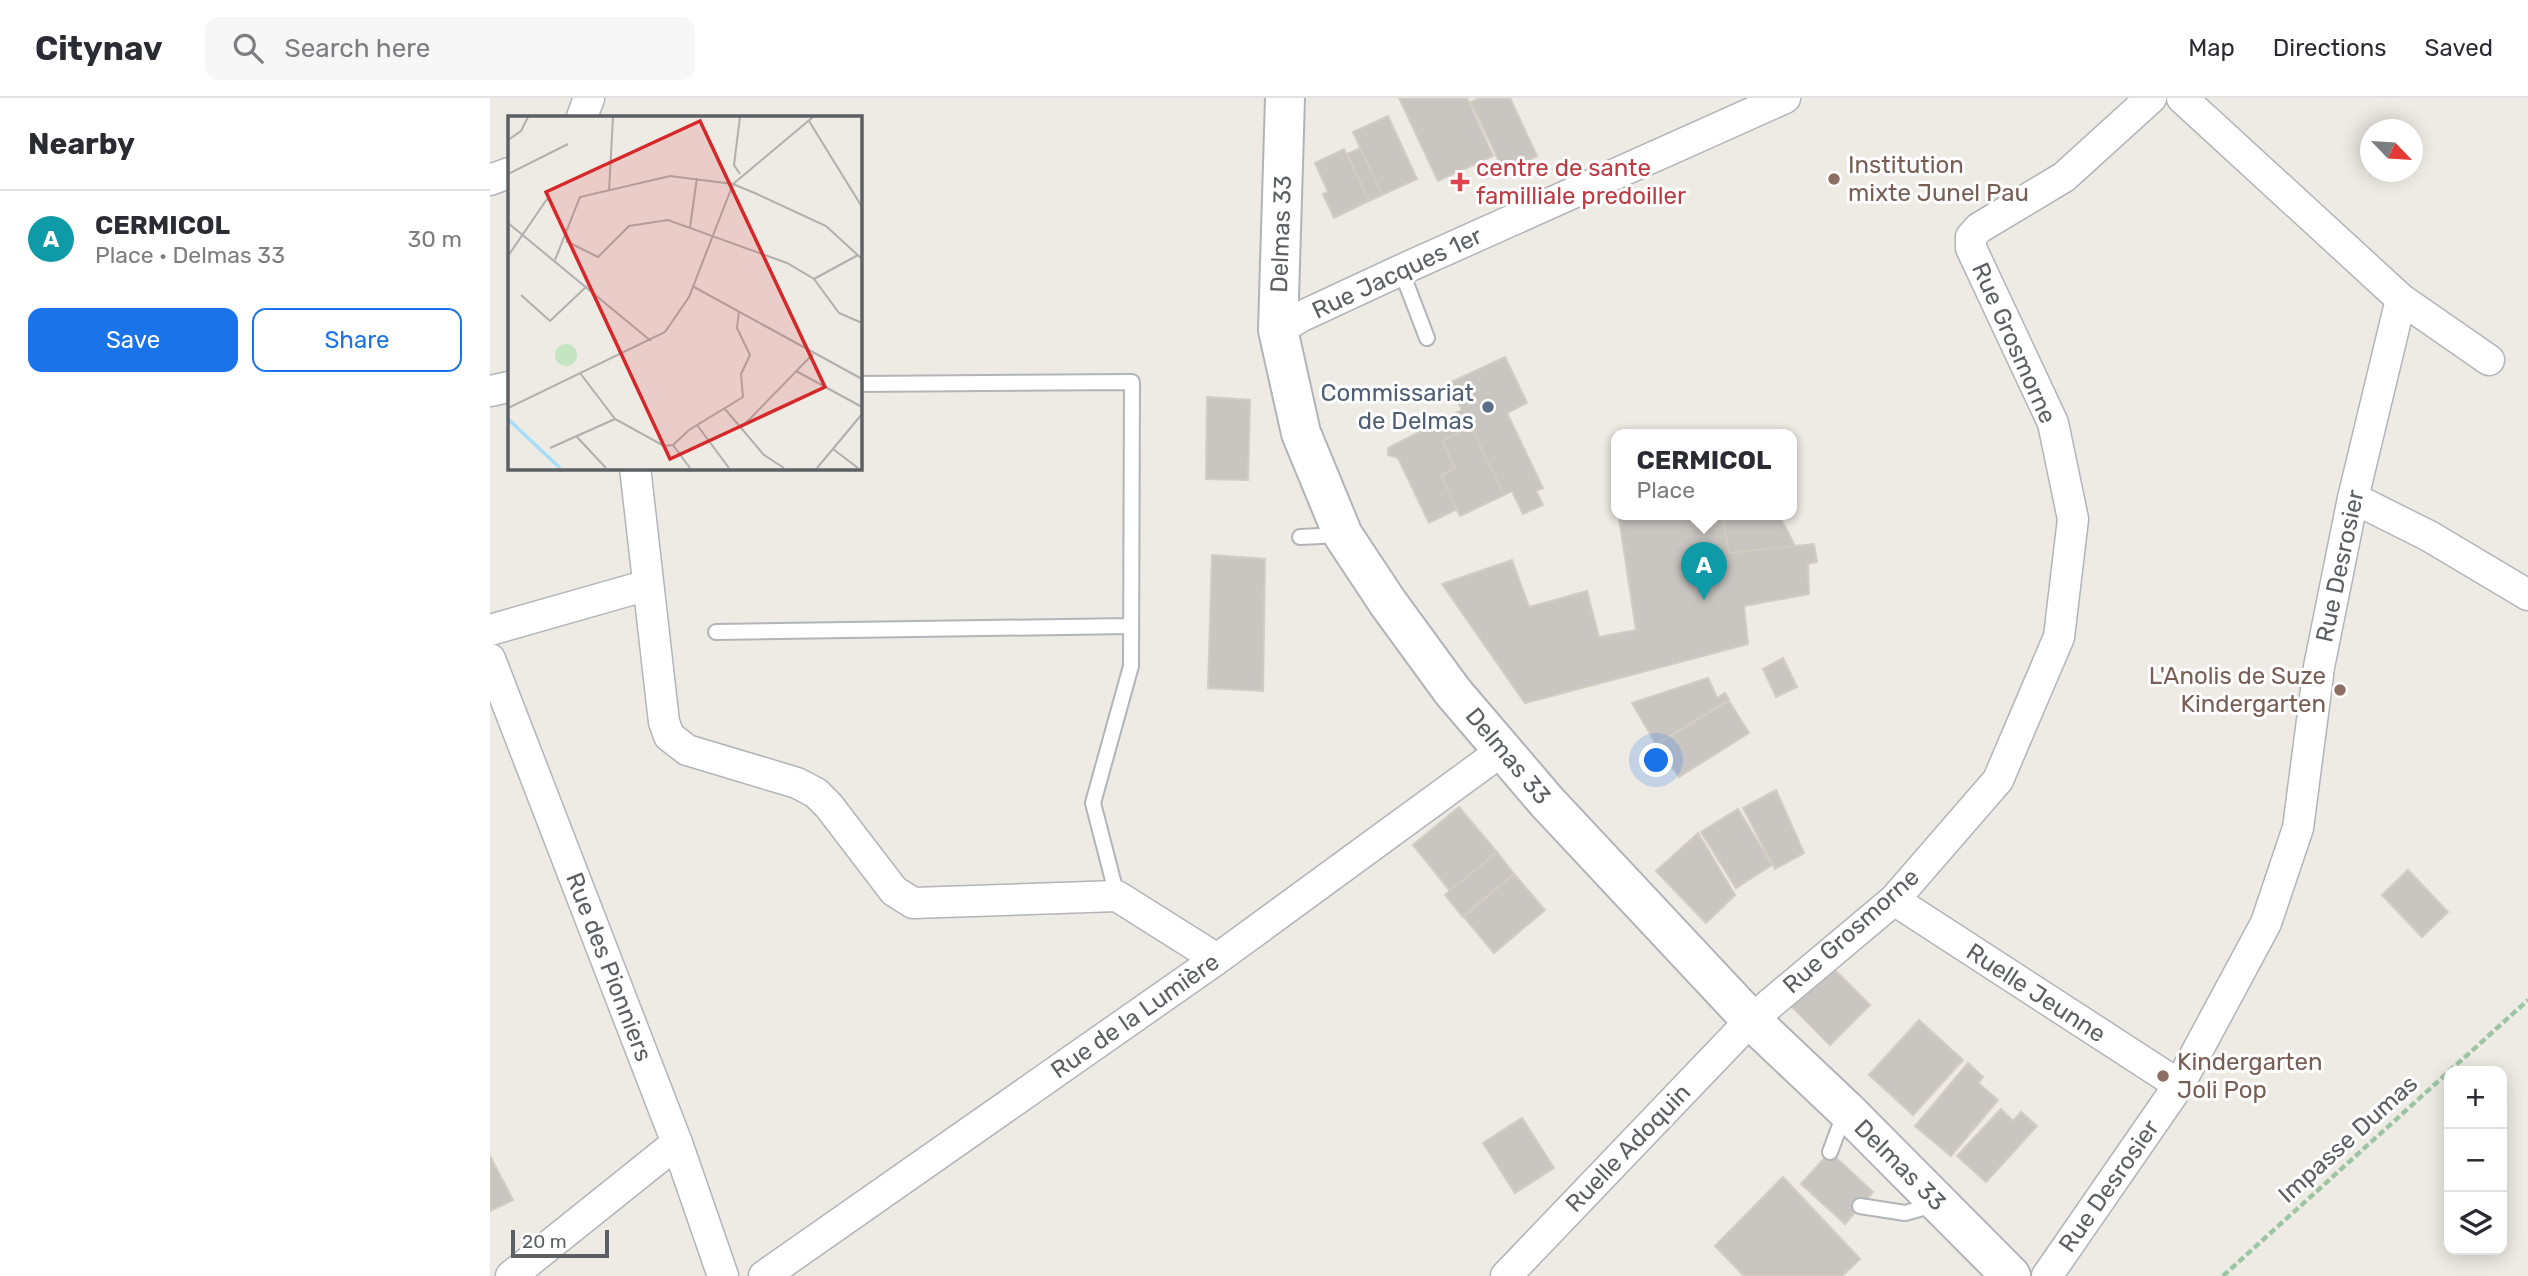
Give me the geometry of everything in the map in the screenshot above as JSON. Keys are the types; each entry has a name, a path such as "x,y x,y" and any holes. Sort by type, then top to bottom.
{"main road":[{"name":"Delmas 33","path":"1285,98 1278,330 1301,433 1343,535 1445,681 1547,802 1751,1020 1846,1110 2011,1276"}],"street":[{"path":"582,116 589,98"},
{"name":"Rue Jacques 1er","path":"1278,330 1401,270 1785,98"},
{"name":"Rue Grosmorne","path":"1751,1020 1894,900 1998,780 2059,637 2073,519 2053,423 1971,248 1971,237 1979,228 2064,177 2151,98"},
{"path":"2182,98 2401,299 2489,360"},
{"path":"490,180 508,173"},
{"name":"Rue Desrosier","path":"2047,1276 2179,1085 2266,923 2298,828 2319,667 2353,498 2401,299"},
{"path":"490,391 508,387"},
{"path":"635,469 664,722 669,736 687,750 797,783 816,793 894,891 913,903 1117,897 1217,959"},
{"path":"2353,498 2429,536 2528,595"},
{"path":"490,630 648,585"},
{"name":"Rue des Pionniers","path":"490,659 677,1143 723,1276"},
{"name":"Rue de la Lumière","path":"764,1276 1217,959 1503,750"},
{"name":"Ruelle Jeunne","path":"1894,900 2179,1085"},
{"name":"Ruelle Adoquin","path":"1506,1276 1751,1020"},
{"path":"511,1276 677,1143"}],"lane":[{"path":"1401,270 1427,338"},
{"path":"861,384 1132,382 1131,666 1093,803 1117,897"},
{"path":"1300,537 1343,535"},
{"path":"716,632 1130,626"},
{"path":"1830,1152 1846,1110"},
{"path":"1860,1206 1905,1213 1938,1204"}],"path":[{"name":"Impasse Dumas","path":"2223,1276 2528,1000"}],"building":[{"path":"1399,98 1467,98 1493,156 1438,181"},
{"path":"1479,98 1510,98 1537,156 1504,172 1471,102"},
{"path":"1388,116 1417,179 1382,195 1353,132"},
{"path":"1360,148 1382,195 1369,201 1347,154"},
{"path":"1344,149 1369,201 1334,218 1323,194 1328,192 1315,163"},
{"path":"1505,357 1527,403 1507,413 1543,488 1536,491 1543,505 1523,514 1512,491 1460,516 1457,509 1429,523 1398,458 1388,455 1388,448 1462,410 1449,383"},
{"path":"1207,397 1250,400 1248,480 1206,479"},
{"path":"1471,427 1504,495 1460,516 1441,475 1455,468 1442,441"},
{"path":"1619,520 1723,520 1729,553 1814,544 1817,562 1808,564 1809,594 1744,606 1748,644 1525,703 1442,584 1512,560 1529,607 1587,591 1599,637 1636,630"},
{"path":"1723,520 1782,520 1795,546 1729,553"},
{"path":"1212,555 1265,559 1263,691 1208,688"},
{"path":"1783,658 1797,687 1776,697 1763,669"},
{"path":"1708,678 1717,698 1725,693 1729,700 1656,744 1632,703"},
{"path":"1729,701 1749,733 1679,777 1656,745"},
{"path":"1776,790 1804,853 1775,869 1743,808"},
{"path":"1459,807 1497,852 1450,891 1413,845"},
{"path":"1738,809 1772,865 1736,888 1701,832"},
{"path":"1698,833 1735,895 1706,923 1656,871"},
{"path":"1497,852 1514,874 1463,917 1445,895"},
{"path":"2408,870 2448,912 2422,937 2382,895"},
{"path":"1514,874 1545,910 1494,953 1463,916"},
{"path":"1832,967 1870,1005 1830,1045 1792,1007"},
{"path":"1919,1020 1963,1060 1913,1115 1869,1075"},
{"path":"1968,1063 1983,1077 1978,1083 1998,1100 1951,1156 1915,1126"},
{"path":"2001,1109 2013,1121 2021,1112 2037,1126 1986,1182 1957,1156"},
{"path":"1522,1118 1554,1168 1515,1193 1483,1143"},
{"path":"1830,1152 1873,1192 1845,1224 1801,1184"},
{"path":"490,1156 513,1200 490,1211"},
{"path":"1783,1177 1860,1259 1842,1276 1744,1276 1715,1246"}],"place":[{"name":"Institution mixte Junel Pau","path":"1834,179"},
{"name":"centre de sante familliale predoiller","path":"1460,182"},
{"name":"Commissariat de Delmas","path":"1488,407"},
{"name":"CERMICOL","path":"1704,600"},
{"name":"L'Anolis de Suze Kindergarten","path":"2340,690"},
{"name":"Kindergarten Joli Pop","path":"2163,1076"}]}
